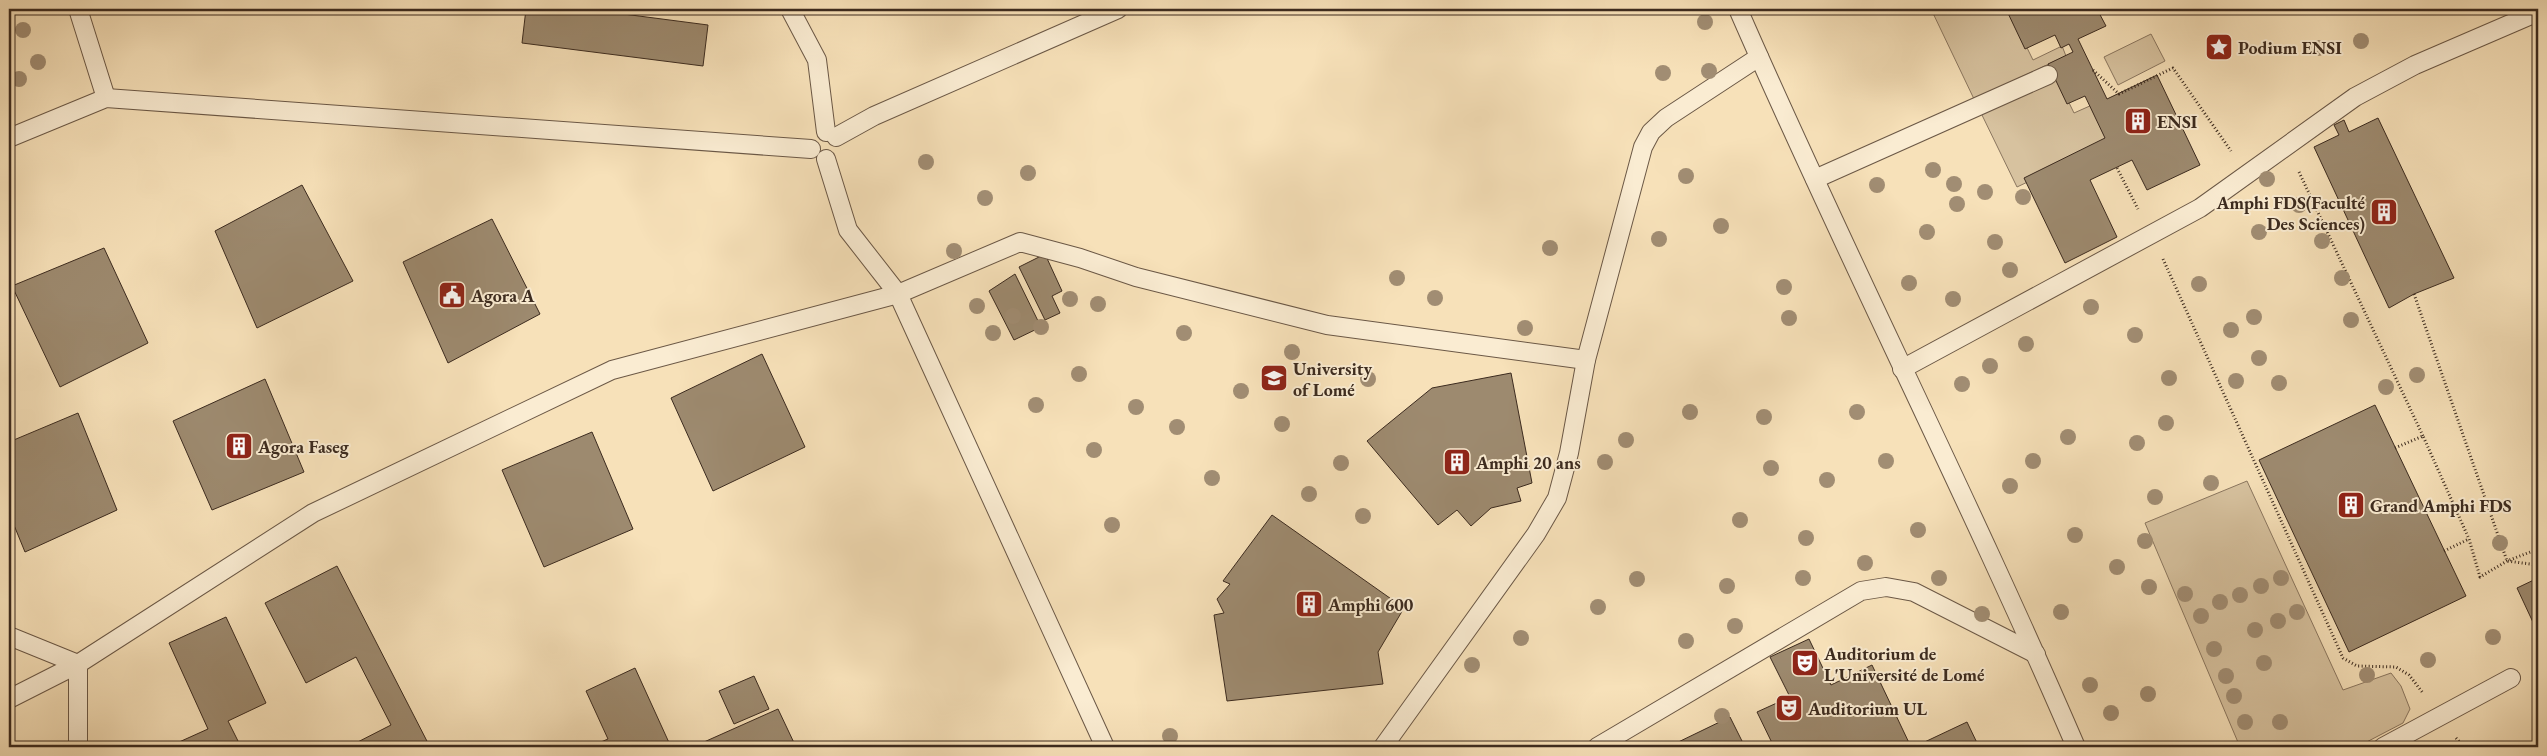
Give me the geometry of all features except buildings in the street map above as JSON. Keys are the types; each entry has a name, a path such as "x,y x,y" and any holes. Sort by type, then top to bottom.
{"lane":[{"path":"78,9 106,98"},
{"path":"790,9 817,60 831,134 838,143 838,152 832,158 826,160 815,157 811,149 811,141 817,134 831,134 1118,9"},
{"path":"1738,9 1902,369 2036,654 2076,747"},
{"path":"1902,369 2200,208 2355,97 2415,64 2538,12"},
{"path":"1382,747 1536,534 1557,498 1570,453 1586,360 1643,147 1651,132 1666,118 1759,57"},
{"path":"1815,179 2048,75"},
{"path":"9,138 106,98 811,149"},
{"path":"826,160 848,230 898,294 1105,747"},
{"path":"9,699 78,664 313,513 612,370 898,294 1020,242 1080,258 1136,277 1327,325 1586,360"},
{"path":"1597,747 1861,591 1886,587 1914,592 2036,654"},
{"path":"9,636 78,664"},
{"path":"78,664 78,747"},
{"path":"2383,747 2511,678"}],"path":[{"path":"2093,70 2119,94 2173,68 2247,174"},
{"path":"2286,145 2423,436 2469,539 2480,576 2508,561 2538,549"},
{"path":"2116,168 2152,235 2343,658 2356,666 2396,667 2409,675 2429,700 2438,717 2464,747"},
{"path":"2414,294 2508,561"},
{"path":"2395,448 2423,436"},
{"path":"2444,551 2469,539"},
{"path":"2508,561 2538,565"}],"shaded area":[{"path":"1931,9 2008,9 2033,60 2062,46 2066,56 1974,99"},
{"path":"2151,34 2165,61 2118,85 2104,57"},
{"path":"2056,76 2074,113 2092,105 2110,143 2017,187 1981,113"},
{"path":"2247,481 2343,690 2391,673 2401,686 2410,709 2403,723 2357,747 2240,747 2145,523"}],"place":[{"name":"Podium ENSI","path":"2219,47"},
{"name":"ENSI","path":"2138,121"},
{"name":"Amphi FDS(Faculté Des Sciences)","path":"2384,212"},
{"name":"Agora A","path":"452,295"},
{"name":"University of Lomé","path":"1274,378"},
{"name":"Agora Faseg","path":"239,446"},
{"name":"Amphi 20 ans","path":"1457,462"},
{"name":"Grand Amphi FDS","path":"2351,505"},
{"name":"Amphi 600","path":"1309,604"},
{"name":"Auditorium de L'Université de Lomé","path":"1805,663"},
{"name":"Auditorium UL","path":"1789,708"}]}
